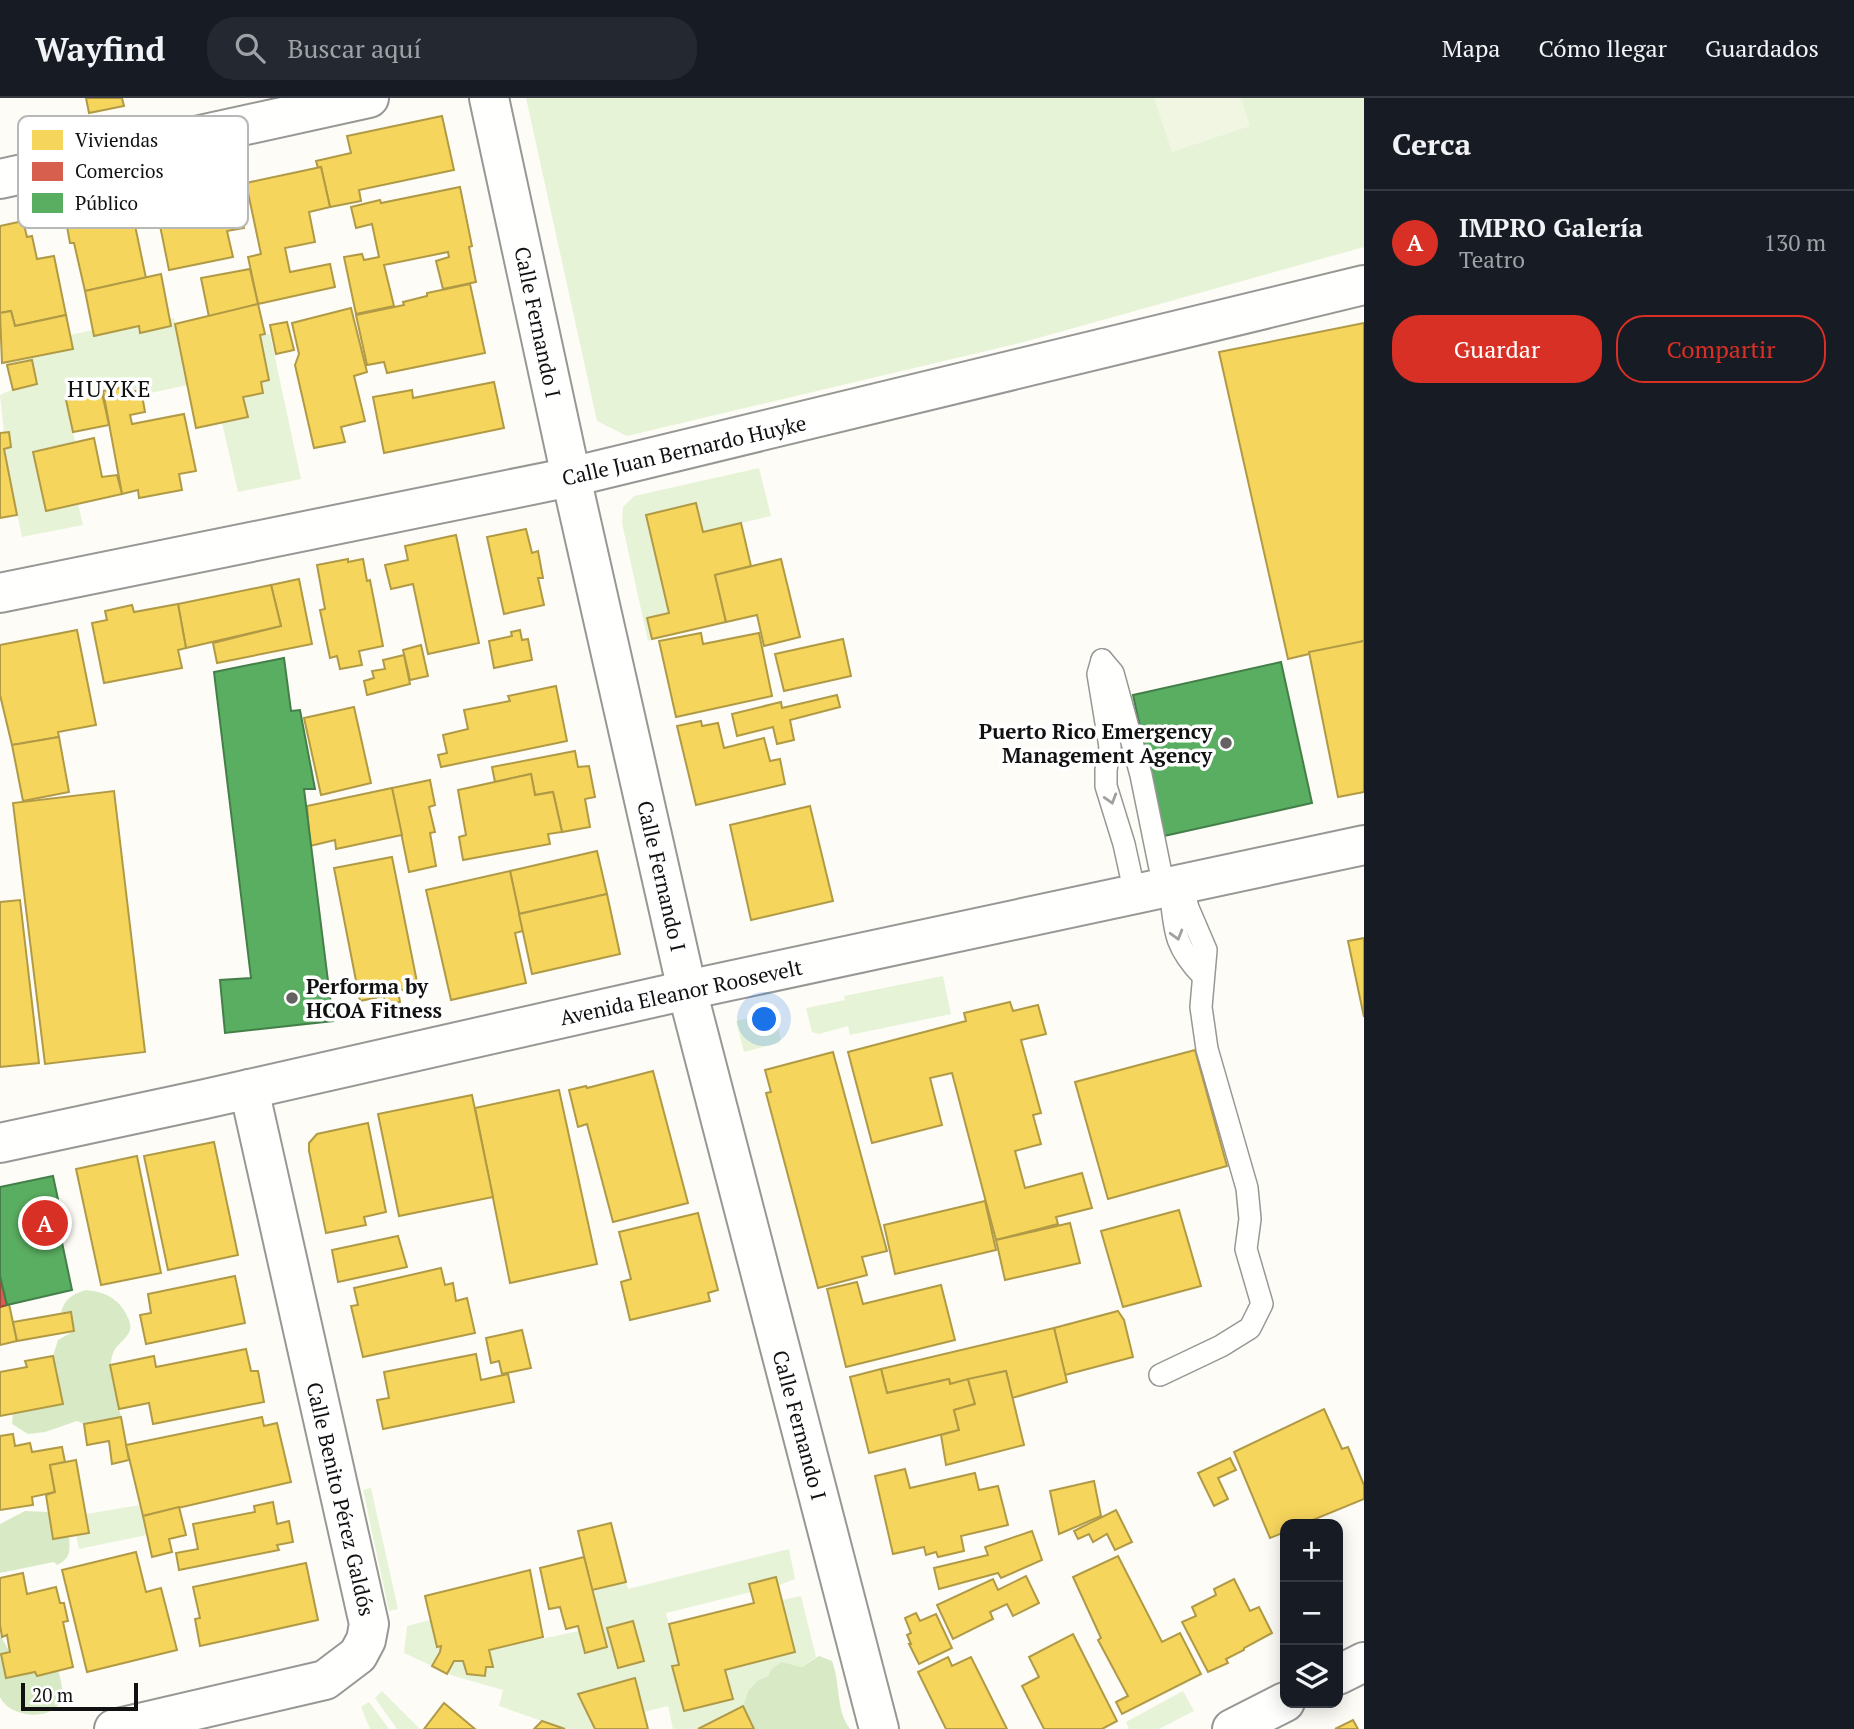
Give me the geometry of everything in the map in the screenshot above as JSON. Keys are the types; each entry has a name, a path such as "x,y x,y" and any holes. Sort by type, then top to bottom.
{"street":[{"path":"248,125 369,98"},
{"name":"Calle Fernando I","path":"489,98 687,990 879,1729"},
{"path":"0,179 18,175"},
{"name":"Calle Juan Bernardo Huyke","path":"0,593 571,477 1364,285"},
{"name":"Avenida Eleanor Roosevelt","path":"0,1143 249,1090 687,990 1364,845"},
{"name":"Calle Benito Pérez Galdós","path":"114,1729 325,1680 358,1656 366,1640 369,1624 249,1090"},
{"path":"1343,1672 1364,1662"},
{"path":"1232,1729 1280,1705"}],"lane":[{"path":"1160,1375 1221,1346 1250,1328 1262,1304 1245,1249 1250,1219 1247,1188 1207,1049 1201,1007 1203,976 1184,956 1174,929 1163,888 1141,775 1113,673 1102,660 1098,674 1110,747 1106,770 1107,786 1124,844 1163,888"}],"green space":[{"path":"526,98 1364,98 1364,247 1020,343 627,436 597,421"},
{"path":"1154,98 1241,98 1250,126 1172,152"},
{"path":"174,318 187,385 142,395 141,390 126,393 124,387 67,400 75,442 33,452 46,510 78,504 83,525 22,537 4,449 11,447 9,432 4,432 0,395 13,389 5,362 73,349 70,335 93,330 94,335 139,326 141,333 171,326 170,319"},
{"path":"270,334 301,479 238,492 222,423 247,418 243,397 263,393 261,382 269,380 260,335"},
{"path":"759,468 771,516 703,532 696,503 646,515 669,613 647,618 652,639 648,641 622,523 623,507 634,496"},
{"path":"943,976 951,1014 850,1035 848,1026 819,1034 812,1032 806,1008 845,1000 844,996"},
{"path":"774,1012 781,1039 779,1043 744,1052 736,1021"},
{"path":"86,1290 112,1298 122,1307 129,1320 130,1330 116,1347 111,1363 121,1417 84,1424 77,1421 45,1432 28,1434 12,1424 13,1413 63,1404 53,1356 58,1340 74,1331 71,1312 61,1313 70,1298"},
{"path":"371,1488 398,1609 389,1611 363,1490"},
{"path":"140,1505 147,1535 79,1549 76,1535 89,1533 86,1514"},
{"path":"25,1511 48,1512 53,1539 69,1536 69,1554 57,1565 54,1562 0,1573 0,1524"},
{"path":"789,1549 795,1579 779,1585 776,1577 749,1584 751,1592 666,1613 679,1665 673,1666 685,1711 732,1699 725,1670 795,1652 782,1600 801,1596 816,1657 802,1667 782,1662 772,1668 768,1676 757,1681 748,1691 743,1706 698,1729 673,1729 668,1706 644,1712 634,1678 578,1694 595,1729 565,1729 499,1706 503,1690 447,1674 454,1661 463,1661 467,1674 485,1676 486,1667 493,1667 489,1650 579,1631 586,1653 607,1647 592,1590 626,1582 628,1589","holes":["633,1621 644,1660 618,1668 607,1628"]},
{"path":"430,1620 437,1647 441,1646 432,1666 404,1653 407,1626"},
{"path":"0,1635 10,1652 1,1654 6,1678 58,1670 62,1696 53,1709 37,1715 19,1712 5,1704 0,1697"},
{"path":"819,1656 832,1661 842,1713 850,1729 698,1729 743,1706 748,1691 757,1681 768,1676 772,1668 782,1662 802,1667"},
{"path":"382,1691 419,1729 397,1729 375,1698"},
{"path":"1183,1691 1194,1711 1159,1729 1129,1729 1126,1722"},
{"path":"369,1702 389,1729 370,1729 361,1707"}],"building: Viviendas":[{"path":"86,98 122,98 124,106 89,113"},
{"path":"442,116 454,170 359,190 361,201 330,207 321,167 318,168 316,161 351,153 347,136"},
{"path":"321,167 330,207 309,212 315,242 285,248 290,272 330,264 335,287 258,304 248,257 261,254 248,183"},
{"path":"460,187 476,282 443,289 436,261 449,257 448,252 384,265 394,306 356,314 344,257 362,254 364,260 379,257 372,224 356,228 351,207"},
{"path":"18,222 18,228 25,228 27,237 32,236 37,259 54,256 66,315 15,326 11,311 0,313 0,226"},
{"path":"67,228 136,228 146,278 85,291 74,243 70,243"},
{"path":"160,228 244,228 227,231 233,257 169,270"},
{"path":"250,269 258,304 209,317 201,278"},
{"path":"161,274 171,326 140,333 139,326 94,336 85,291"},
{"path":"470,284 485,353 387,373 384,362 367,365 356,315 404,305 403,302 427,296 427,293"},
{"path":"258,304 265,334 260,335 269,380 261,382 263,393 243,397 248,417 196,428 175,324"},
{"path":"351,308 367,372 354,376 365,421 341,427 345,442 314,448 295,365 299,354 292,323"},
{"path":"11,311 15,326 66,315 73,349 2,363 0,313"},
{"path":"287,322 294,350 276,354 270,325"},
{"path":"1364,323 1364,641 1288,659 1219,352"},
{"path":"32,360 37,384 13,390 7,365"},
{"path":"494,382 504,428 384,453 373,397 412,390 413,398"},
{"path":"125,387 126,393 141,390 142,395 145,412 130,415 132,424 184,414 196,471 179,474 182,490 139,498 138,490 122,494 103,391"},
{"path":"102,393 109,425 73,432 66,400"},
{"path":"9,432 11,447 4,449 17,515 0,518 0,433"},
{"path":"94,438 102,477 117,475 122,494 46,511 33,452"},
{"path":"696,503 703,532 741,523 751,566 715,575 726,622 652,639 647,618 669,613 646,515"},
{"path":"526,529 532,553 538,551 543,578 538,578 544,605 504,614 487,537"},
{"path":"456,535 479,643 428,654 413,584 391,589 385,565 408,560 405,546"},
{"path":"348,559 348,562 363,559 367,581 370,580 383,646 359,651 362,665 340,669 337,656 330,658 320,610 325,609 317,565"},
{"path":"781,559 800,637 764,646 757,615 726,622 715,575"},
{"path":"299,579 312,644 217,663 213,643 281,626 271,585"},
{"path":"271,585 281,626 186,648 178,604"},
{"path":"178,604 186,648 178,650 182,668 104,683 92,623 107,620 105,611 132,605 134,612"},
{"path":"77,630 96,725 58,732 59,737 12,745 0,695 0,645"},
{"path":"520,630 522,640 528,639 532,660 494,668 489,641 512,636 511,632"},
{"path":"701,633 703,644 759,633 772,696 676,717 659,641"},
{"path":"843,639 851,676 784,691 775,654"},
{"path":"1364,641 1364,792 1338,797 1309,652"},
{"path":"421,645 428,676 410,680 403,650"},
{"path":"404,655 410,684 367,695 364,681 374,678 372,671 385,669 383,660"},
{"path":"556,686 567,741 441,767 438,755 447,753 443,735 468,729 464,710 510,701 508,696"},
{"path":"837,695 840,707 790,720 794,740 777,744 773,727 737,736 732,714 781,702 782,708"},
{"path":"354,707 371,783 321,795 304,718"},
{"path":"701,721 702,726 718,723 724,748 764,738 770,761 780,759 785,784 696,805 677,726"},
{"path":"59,737 69,792 23,801 12,745"},
{"path":"575,751 578,767 589,766 595,797 585,799 590,827 562,832 553,792 535,795 531,774 495,782 492,767"},
{"path":"531,774 535,795 553,792 562,832 548,834 550,844 463,860 459,837 466,835 458,790"},
{"path":"430,780 435,805 429,807 435,832 430,833 436,866 409,872 392,788"},
{"path":"392,788 402,835 336,849 335,840 310,846 307,806"},
{"path":"114,791 145,1052 45,1064 13,803"},
{"path":"810,806 833,901 751,920 730,825"},
{"path":"597,851 607,894 519,914 510,871"},
{"path":"392,857 418,987 398,991 400,1002 386,1005 384,996 360,1001 334,868"},
{"path":"510,871 523,931 515,933 526,983 451,1000 426,890"},
{"path":"607,894 620,954 532,974 519,914"},
{"path":"20,900 39,1063 0,1067 0,902"},
{"path":"1364,938 1364,1017 1348,941"},
{"path":"1010,1002 1013,1011 1038,1005 1046,1034 1021,1040 1041,1113 1033,1115 1041,1144 1015,1151 1025,1188 1082,1173 1092,1208 1056,1217 1058,1224 996,1240 952,1073 930,1078 942,1125 872,1143 848,1052 966,1021 964,1013"},
{"path":"1195,1050 1227,1166 1108,1199 1075,1082"},
{"path":"833,1052 887,1251 862,1257 867,1275 818,1288 766,1093 771,1092 765,1070"},
{"path":"653,1071 688,1203 613,1222 587,1124 578,1127 569,1090"},
{"path":"559,1090 597,1264 510,1283 475,1108"},
{"path":"472,1095 493,1197 399,1216 378,1114"},
{"path":"368,1123 386,1212 364,1217 366,1225 326,1233 309,1143 317,1134"},
{"path":"214,1142 238,1255 168,1270 144,1156"},
{"path":"137,1156 161,1273 101,1285 76,1169"},
{"path":"985,1201 996,1250 895,1274 884,1225"},
{"path":"1179,1210 1201,1286 1123,1307 1101,1231"},
{"path":"698,1213 718,1290 708,1293 710,1301 630,1320 621,1282 631,1279 619,1232"},
{"path":"1070,1223 1080,1263 1005,1280 996,1240"},
{"path":"398,1236 407,1267 338,1282 332,1250"},
{"path":"441,1268 445,1285 453,1283 456,1301 467,1298 475,1333 363,1357 351,1306 358,1305 354,1288"},
{"path":"235,1276 245,1323 146,1344 140,1315 151,1313 148,1294"},
{"path":"857,1282 863,1304 941,1285 955,1340 846,1367 827,1289"},
{"path":"9,1304 17,1341 0,1345 0,1307"},
{"path":"1118,1311 1124,1320 1133,1357 1065,1375 1054,1328"},
{"path":"71,1312 74,1331 17,1341 13,1322"},
{"path":"1054,1328 1067,1382 1012,1398 1006,1371 950,1384 949,1379 887,1393 881,1369"},
{"path":"522,1330 531,1368 502,1374 499,1361 491,1363 486,1338"},
{"path":"246,1349 251,1371 258,1371 264,1402 153,1424 149,1403 119,1409 110,1365 154,1356 156,1367"},
{"path":"476,1354 481,1380 508,1374 514,1402 383,1429 377,1400 389,1398 384,1372"},
{"path":"53,1356 63,1404 0,1416 0,1372 27,1367 25,1361"},
{"path":"881,1369 887,1393 949,1379 950,1384 968,1379 975,1404 954,1410 959,1430 869,1453 850,1377"},
{"path":"1006,1371 1024,1445 946,1465 941,1435 959,1430 954,1410 975,1404 968,1379"},
{"path":"1324,1409 1342,1449 1348,1447 1364,1485 1364,1499 1315,1519 1280,1519 1280,1534 1270,1538 1234,1452"},
{"path":"121,1417 129,1460 112,1464 109,1441 87,1445 84,1424"},
{"path":"262,1417 264,1426 277,1423 291,1482 143,1516 126,1445"},
{"path":"13,1434 15,1446 30,1443 32,1452 62,1447 65,1462 50,1465 55,1492 32,1497 33,1505 0,1510 0,1436"},
{"path":"1230,1458 1236,1470 1218,1478 1228,1499 1214,1506 1198,1473"},
{"path":"76,1460 89,1533 53,1539 46,1495 55,1492 50,1465"},
{"path":"905,1469 910,1488 975,1473 979,1490 998,1486 1008,1525 961,1536 964,1551 938,1557 936,1552 926,1555 924,1547 893,1554 875,1476"},
{"path":"1094,1481 1101,1516 1059,1534 1050,1491"},
{"path":"273,1502 277,1524 289,1521 293,1542 277,1545 279,1550 179,1570 176,1553 198,1549 193,1524 255,1512 254,1506"},
{"path":"179,1507 186,1535 169,1539 172,1552 152,1557 143,1516"},
{"path":"1116,1510 1132,1542 1115,1550 1107,1534 1093,1542 1089,1534 1078,1539 1074,1531"},
{"path":"611,1523 626,1582 592,1590 578,1531"},
{"path":"1032,1531 1042,1560 1001,1578 998,1573 939,1589 934,1568 988,1555 985,1547"},
{"path":"136,1552 146,1592 161,1588 177,1650 87,1672 62,1570"},
{"path":"1118,1556 1162,1642 1180,1633 1201,1674 1122,1714 1116,1702 1128,1696 1098,1640 1101,1638 1073,1577"},
{"path":"584,1557 607,1647 585,1653 578,1626 566,1629 560,1607 549,1609 540,1568"},
{"path":"306,1563 318,1620 200,1646 195,1619 200,1618 193,1587"},
{"path":"530,1570 543,1637 489,1650 493,1667 486,1667 485,1676 467,1674 463,1661 454,1661 447,1674 432,1666 441,1646 437,1647 425,1596"},
{"path":"23,1573 27,1594 56,1587 60,1603 64,1603 68,1621 63,1622 73,1667 37,1676 35,1672 6,1678 1,1654 10,1652 7,1635 2,1637 0,1625 0,1578"},
{"path":"1026,1576 1039,1603 1013,1616 1007,1604 990,1612 993,1619 953,1639 937,1605 993,1579 998,1590"},
{"path":"776,1577 795,1652 725,1670 733,1699 684,1711 672,1666 679,1665 669,1624 754,1603 749,1584"},
{"path":"1234,1579 1250,1611 1259,1607 1272,1633 1226,1659 1228,1663 1208,1672 1182,1622 1196,1616 1192,1607 1216,1595 1214,1589"},
{"path":"916,1613 920,1621 936,1614 952,1648 919,1664 909,1644 907,1635 911,1633 905,1618"},
{"path":"633,1621 644,1661 618,1668 607,1628"},
{"path":"1073,1634 1117,1721 1102,1729 1044,1729 1022,1686 1039,1677 1029,1657"},
{"path":"948,1657 952,1666 971,1657 1007,1729 946,1729 918,1672"},
{"path":"635,1678 648,1729 595,1729 578,1694"},
{"path":"444,1703 475,1729 424,1729"},
{"path":"743,1706 754,1729 698,1729"},
{"path":"1353,1720 1358,1729 1335,1729"},
{"path":"542,1721 565,1729 534,1729"}],"building: Comercios":[{"path":"0,1276 7,1305 0,1307"}],"building: Público":[{"path":"284,658 291,711 300,710 315,789 304,789 333,1021 225,1033 220,980 251,978 214,672"},
{"path":"1281,662 1312,803 1164,836 1133,695"},
{"path":"53,1176 65,1232 60,1233 72,1290 7,1305 0,1276 0,1187"}],"place":[{"name":"Puerto Rico Emergency Management Agency","path":"1226,743"},
{"name":"Performa by HCOA Fitness","path":"292,998"},
{"name":"IMPRO Galería","path":"45,1223"}],"district":[{"name":"HUYKE","path":"110,388"}]}
